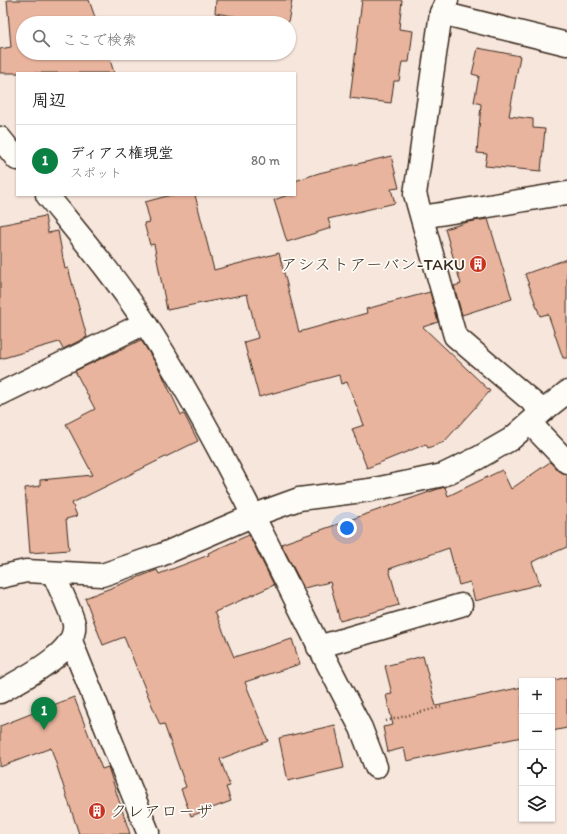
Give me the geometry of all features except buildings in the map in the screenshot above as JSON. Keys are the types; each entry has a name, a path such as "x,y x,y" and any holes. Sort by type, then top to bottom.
{"street":[{"path":"567,44 444,6 415,194 455,336 536,417 567,462"},
{"path":"0,138 16,158"},
{"path":"422,217 567,194"},
{"path":"47,196 98,258 145,323 200,416 361,728 376,767"},
{"path":"0,394 145,323"},
{"path":"0,578 26,571 102,575 161,555 252,516 299,499 370,490 443,475 478,458 511,439 567,392"},
{"path":"0,692 62,653 71,641 74,625 53,573"},
{"path":"318,647 461,605"},
{"path":"71,641 148,832"}],"path":[{"path":"361,728 441,707"}],"place":[{"name":"アシストアーバン-TAKU","path":"478,264"},
{"name":"ディアス権現堂","path":"44,730"},
{"name":"クレアローザ","path":"97,811"}]}
